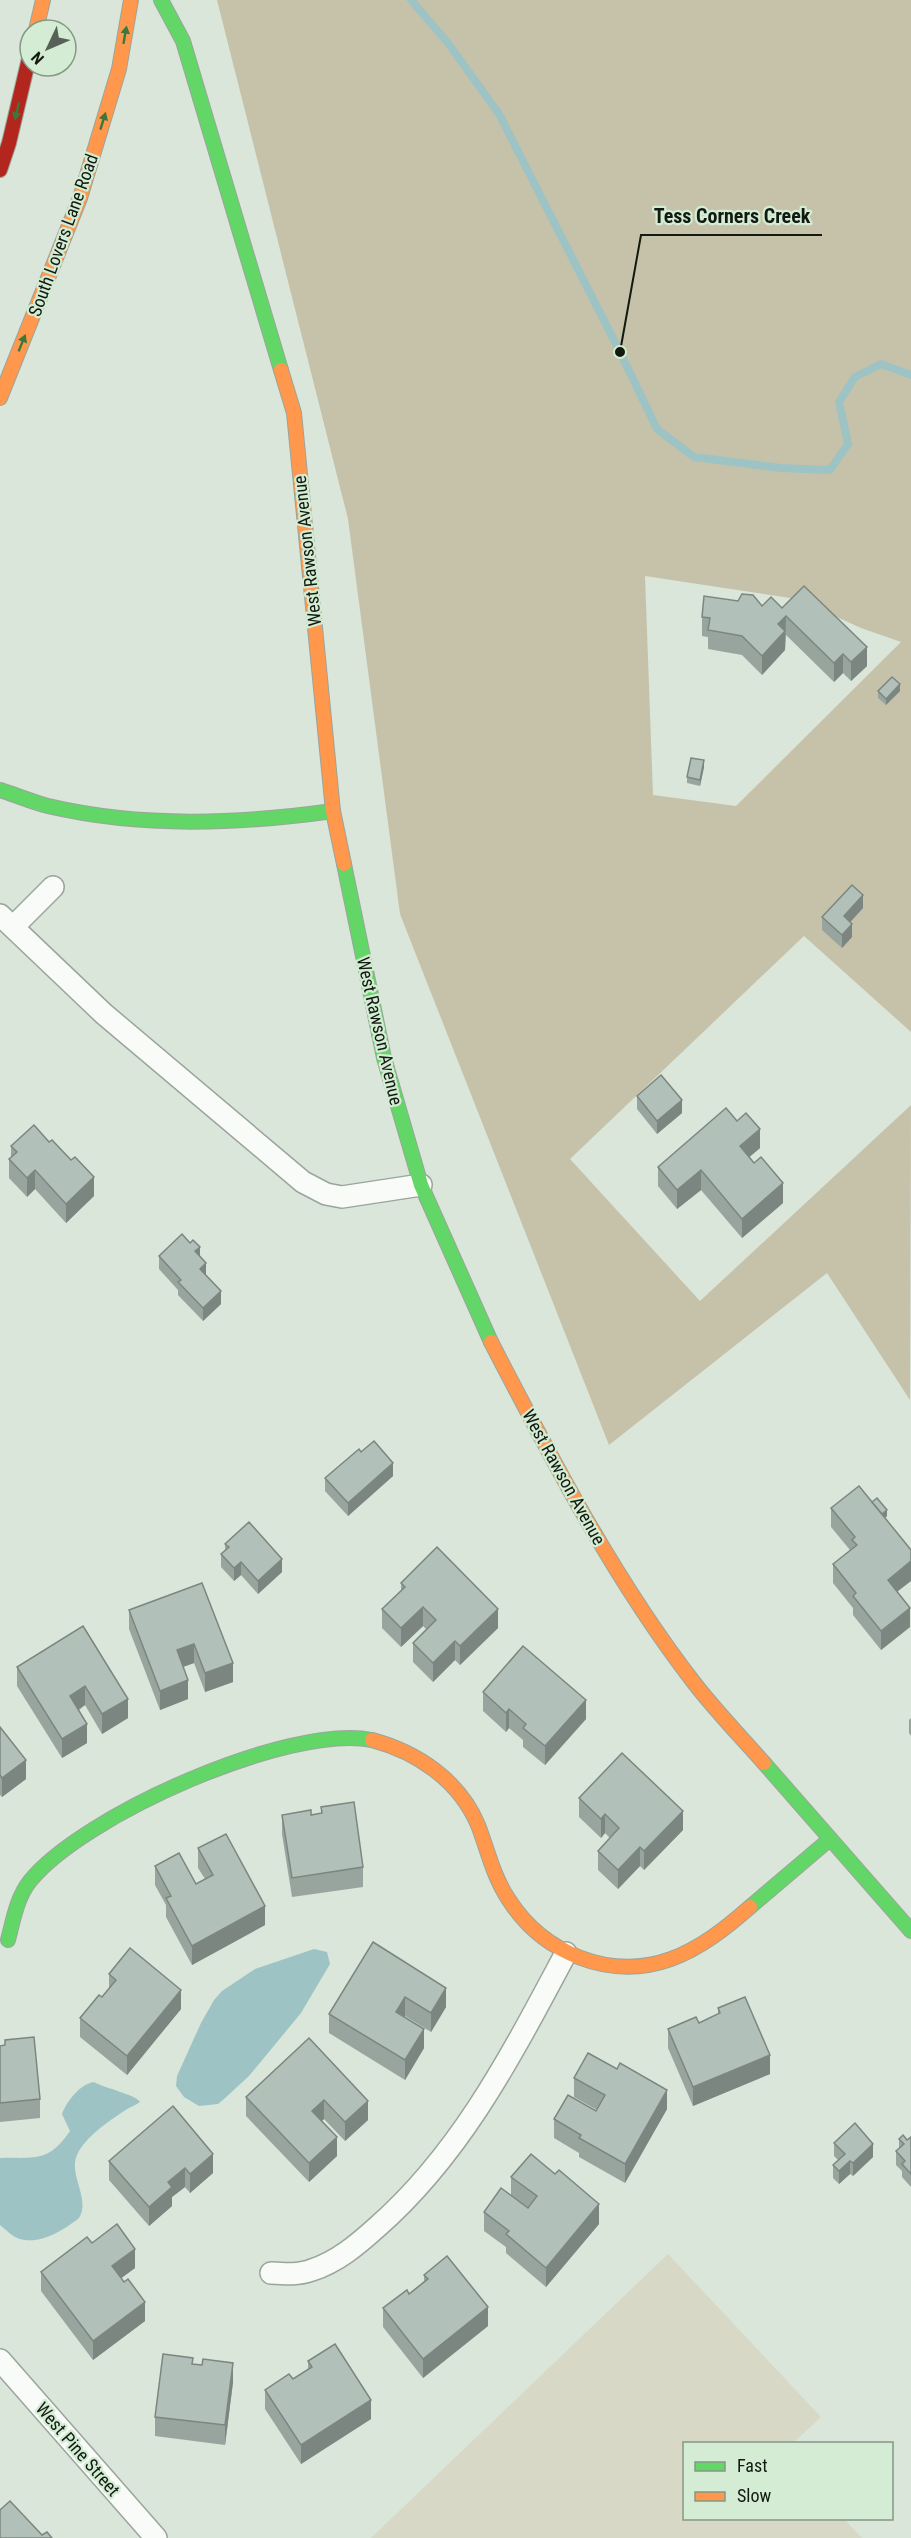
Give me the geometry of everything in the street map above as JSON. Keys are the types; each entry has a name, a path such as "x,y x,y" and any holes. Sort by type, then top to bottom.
{"street":[{"path":"39,18 43,0"},
{"name":"South Lovers Lane Road","path":"0,398 80,198 119,69 131,0"},
{"name":"West Rawson Avenue","path":"161,0 183,41 294,413 333,811 384,1058 421,1185 491,1343 558,1470 658,1632 695,1684 911,1931"},
{"path":"0,170 24,78"},
{"path":"0,790 46,806 102,816 150,820 282,819 333,811"},
{"path":"53,887 6,921 104,1014 303,1182 326,1194 342,1197 421,1185"},
{"path":"8,1940 19,1900 31,1881 45,1864 94,1830 144,1802 191,1780 286,1748 336,1737 359,1738 382,1743 423,1761 439,1773 452,1786 475,1818 492,1870 520,1915 549,1943 585,1961 626,1967 656,1963 696,1949 734,1922 830,1839"},
{"path":"271,2273 298,2273 334,2261 371,2233 414,2192 452,2146 503,2070 566,1953"},
{"name":"West Pine Street","path":"0,2360 156,2538"}],"green space":[{"path":"668,2254 821,2417 794,2442 683,2442 683,2520 845,2520 862,2538 371,2538"}],"shaded area":[{"path":"217,0 911,0 911,1032 804,936 570,1159 700,1301 911,1105 910,1400 827,1273 609,1445 400,914 348,519","holes":["645,576 797,599 861,628 901,642 736,806 653,795"]}],"water":[{"path":"314,1949 327,1952 330,1964 301,2013 249,2076 218,2104 199,2106 184,2097 176,2086 177,2076 214,2000 222,1991 255,1969"},
{"path":"94,2082 138,2099 140,2102 98,2130 77,2155 75,2170 82,2203 79,2218 59,2232 44,2238 28,2240 17,2238 0,2225 0,2158 40,2156 55,2149 70,2131 62,2114 67,2104 79,2090"}],"building":[{"path":"804,586 867,647 851,662 843,654 834,663 786,616 778,624 785,631 762,656 742,636 708,630 710,618 702,617 704,596 738,601 742,594 753,595 762,606 771,597 782,608"},
{"path":"892,677 900,684 886,699 878,691"},
{"path":"691,758 704,760 700,780 687,777"},
{"path":"852,885 863,895 844,916 852,924 842,935 822,917"},
{"path":"661,1075 682,1100 657,1121 637,1096"},
{"path":"726,1108 737,1121 746,1113 760,1129 740,1146 754,1163 761,1157 783,1183 742,1219 701,1170 677,1190 658,1167"},
{"path":"34,1125 49,1142 52,1140 71,1160 75,1157 94,1177 66,1204 35,1170 27,1178 9,1159 17,1152 11,1146"},
{"path":"182,1234 190,1243 193,1240 200,1247 195,1251 206,1263 200,1269 221,1291 203,1308 178,1282 181,1280 159,1256"},
{"path":"374,1441 393,1463 348,1503 325,1478 359,1449 361,1452"},
{"path":"859,1486 911,1550 911,1561 888,1580 910,1608 881,1631 853,1596 856,1593 833,1564 857,1545 852,1540 855,1537 831,1508"},
{"path":"877,1498 887,1510 882,1514 872,1502"},
{"path":"249,1522 282,1559 258,1581 241,1562 234,1568 221,1554 229,1547 225,1544"},
{"path":"437,1547 498,1609 460,1646 455,1641 433,1663 413,1643 436,1620 423,1607 401,1628 382,1609 405,1587 401,1583"},
{"path":"202,1583 233,1663 205,1673 194,1644 177,1650 188,1680 160,1691 129,1610"},
{"path":"83,1626 128,1699 102,1714 85,1686 70,1696 87,1724 62,1739 17,1667"},
{"path":"523,1646 586,1700 545,1746 523,1728 526,1724 509,1709 506,1713 483,1692"},
{"path":"0,1727 26,1760 2,1778 0,1775"},
{"path":"622,1753 683,1811 644,1851 640,1847 618,1870 598,1851 619,1828 605,1814 601,1819 579,1798"},
{"path":"354,1802 363,1867 292,1878 282,1815 311,1810 311,1815 322,1813 321,1807"},
{"path":"226,1834 265,1906 192,1946 166,1898 171,1896 155,1866 179,1853 196,1884 213,1875 198,1848"},
{"path":"373,1942 446,1988 431,2013 405,1997 396,2012 424,2029 405,2060 329,2014"},
{"path":"130,1948 181,1990 127,2056 80,2018 99,1995 102,1997 116,1980 109,1974"},
{"path":"745,1997 770,2055 693,2087 668,2029 696,2017 699,2023 720,2013 718,2008"},
{"path":"34,2037 40,2099 0,2103 0,2046 5,2045 5,2040"},
{"path":"309,2038 368,2101 345,2122 324,2100 312,2111 337,2137 309,2163 246,2097"},
{"path":"588,2053 617,2069 620,2063 667,2090 625,2164 579,2138 581,2135 554,2119 568,2095 596,2111 605,2095 574,2078"},
{"path":"173,2106 213,2154 190,2174 185,2168 168,2182 172,2187 149,2207 109,2161"},
{"path":"855,2123 873,2144 853,2163 850,2161 839,2171 833,2165 845,2154 834,2143"},
{"path":"903,2135 907,2140 911,2137 911,2174 902,2164 905,2161 896,2151 904,2144 899,2139"},
{"path":"531,2154 555,2174 559,2170 599,2204 546,2268 506,2234 509,2231 484,2212 501,2188 528,2208 537,2196 511,2177"},
{"path":"117,2224 135,2249 112,2266 124,2282 128,2279 145,2302 93,2341 41,2272 87,2237 92,2243"},
{"path":"447,2256 488,2307 423,2359 383,2308 407,2290 409,2294 428,2279 424,2275"},
{"path":"335,2344 371,2400 301,2445 265,2390 289,2374 293,2379 312,2367 308,2361"},
{"path":"163,2354 193,2358 192,2364 202,2365 203,2359 233,2363 225,2425 155,2417"},
{"path":"10,2501 42,2535 47,2532 52,2538 0,2538 0,2510"}],"waterway":[{"path":"411,0 448,43 499,114 657,429 694,457 781,468 830,470 848,444 839,402 855,377 881,364 911,375"}],"traffic: fast":[{"path":"161,0 183,41 281,370"},
{"path":"0,790 42,804 83,813 155,821 262,819 333,811"},
{"path":"344,864 384,1058 421,1185 491,1342"},
{"path":"8,1940 19,1902 30,1881 56,1856 94,1829 139,1803 241,1760 291,1746 336,1739 372,1740"},
{"path":"764,1763 911,1931"},
{"path":"750,1907 830,1839"}],"traffic: slow":[{"path":"39,18 43,0"},
{"path":"0,398 80,198 119,69 131,0"},
{"path":"281,370 294,413 333,811 344,864"},
{"path":"491,1342 561,1474 638,1603 695,1684 764,1763"},
{"path":"372,1740 389,1745 420,1760 448,1781 470,1809 503,1891 523,1919 540,1935 580,1958 625,1967 648,1965 671,1959 713,1937 750,1907"}],"traffic: jam":[{"path":"0,170 24,78"}],"place":[{"name":"Tess Corners Creek","path":"620,352"}]}
